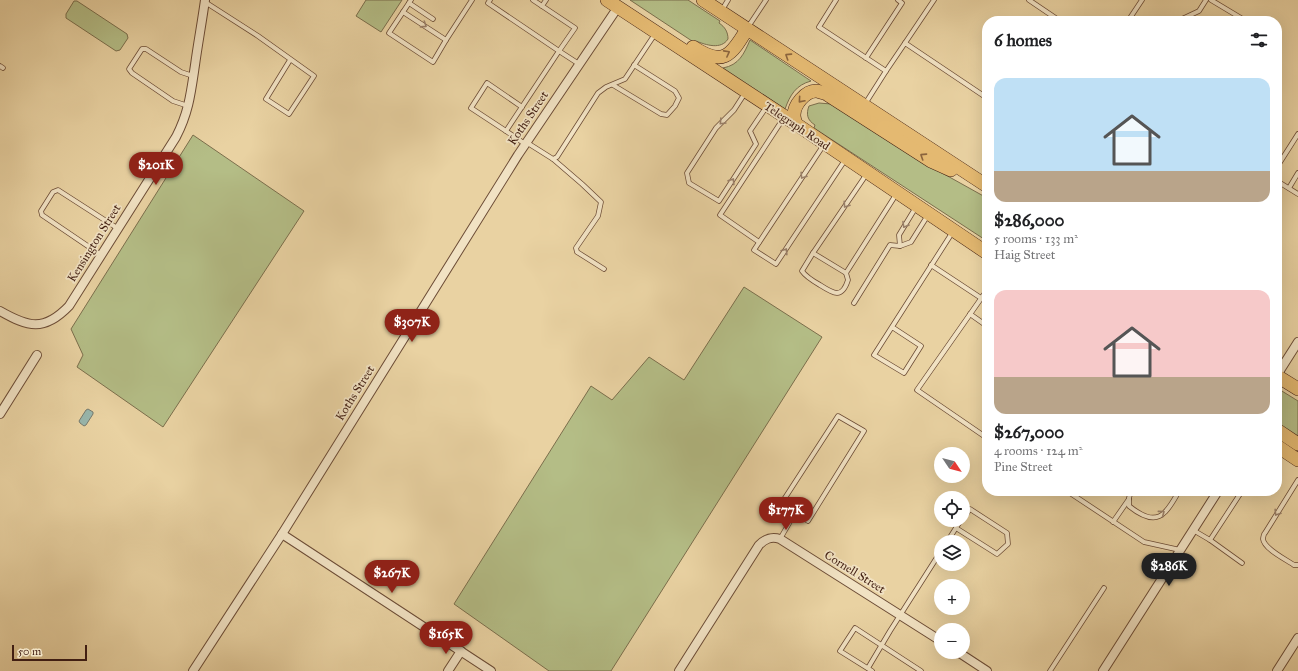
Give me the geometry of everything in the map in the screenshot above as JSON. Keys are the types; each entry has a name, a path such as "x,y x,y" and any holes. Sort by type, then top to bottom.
{"main road":[{"name":"Telegraph Road","path":"607,0 620,4 656,32 796,124 982,250"},
{"path":"703,0 982,183"},
{"path":"620,4 704,54 716,58 729,54 747,29"},
{"path":"796,124 794,110 802,98 815,91 825,93 931,161 947,169 972,176"},
{"path":"1282,378 1298,389"},
{"path":"1282,433 1298,444"},
{"path":"1282,449 1298,460"}],"street":[{"name":"Kensington Street","path":"0,311 30,325 51,321 69,306 176,137 186,116 205,1"},
{"name":"Koths Street","path":"193,671 282,534 409,328 526,143 620,4"},
{"path":"1282,367 1298,342"},
{"path":"0,414 37,355"},
{"path":"1103,671 1215,496"},
{"path":"282,534 491,671"},
{"path":"679,671 759,545 763,540 770,537 780,539"},
{"name":"Cornell Street","path":"780,539 934,637"},
{"path":"1277,671 1298,638"},
{"path":"448,671 461,651"},
{"path":"969,659 988,671"}],"lane":[{"path":"433,19 410,1 389,33 433,62 472,0"},
{"path":"490,0 488,3 579,64"},
{"path":"506,132 575,28 533,0"},
{"path":"542,6 546,0"},
{"path":"721,12 728,0"},
{"path":"747,29 766,0"},
{"path":"836,0 819,27 886,72"},
{"path":"866,58 902,3 898,0"},
{"path":"864,105 934,0"},
{"path":"1029,0 1053,16"},
{"path":"1131,16 1142,0"},
{"path":"1190,16 1199,11 1206,0"},
{"path":"1211,0 1238,16"},
{"path":"205,1 258,36 314,76 288,114 266,98 290,60"},
{"path":"403,12 446,40"},
{"path":"553,159 557,158 598,93 606,87 625,79 656,32"},
{"path":"905,43 982,95"},
{"path":"188,106 173,101 132,73 129,69 142,49 146,49 181,72 193,76"},
{"path":"613,85 661,114 667,115 675,106 679,98 675,92 634,65"},
{"path":"522,107 487,83 471,108 506,132 553,159 601,202 598,216 576,248 576,252 604,269"},
{"path":"746,92 734,110 716,128 687,173 689,183 719,201 756,144 750,131 767,105"},
{"path":"759,242 720,215 784,117"},
{"path":"1282,159 1298,134"},
{"path":"824,144 754,250 776,264 846,158"},
{"path":"813,253 846,273 848,280 846,287 841,292 836,294 832,293 811,280 802,271 813,253 867,173"},
{"path":"1289,188 1298,173"},
{"path":"1282,184 1298,194"},
{"path":"101,255 42,215 41,211 53,192 58,190 117,228"},
{"path":"846,273 897,193"},
{"path":"900,246 899,236 917,206"},
{"path":"854,303 890,245 900,246 911,242 928,214"},
{"path":"892,327 921,346 904,373 874,355 953,230"},
{"path":"931,265 981,298 917,390 982,435"},
{"path":"970,314 982,322"},
{"path":"838,416 864,431 808,521 795,513 781,504 838,416"},
{"path":"1298,480 1265,533 1263,539 1265,544 1271,550 1294,565 1298,565"},
{"path":"1074,496 1144,542 1180,550"},
{"path":"1129,498 1129,506 1135,511 1146,517 1155,518 1164,513 1176,496"},
{"path":"1210,540 1239,496"},
{"path":"1113,522 1129,498"},
{"path":"952,535 956,528 997,554 1008,544 1007,533 970,508"},
{"path":"780,539 795,513"},
{"path":"1193,530 1210,540 1242,563"},
{"path":"921,671 882,646 855,628 840,651 870,670 882,646 900,615 934,562"},
{"path":"1050,671 1104,588"}],"green space":[{"path":"366,0 402,0 381,32 356,16"},
{"path":"630,0 688,0 720,21 719,23 726,30 728,39 721,45 717,46 696,41 695,43"},
{"path":"74,1 77,1 127,34 128,38 120,50 116,51 66,18 66,14"},
{"path":"750,40 811,81 801,85 794,91 785,109 723,68 729,67 737,62"},
{"path":"819,103 831,104 935,169 982,195 982,238 814,128 815,125 810,121 807,114 809,106"},
{"path":"193,135 304,211 163,427 77,367 83,355 71,329"},
{"path":"744,287 822,337 611,671 549,671 454,604 591,386 612,400 649,357 684,380"},
{"path":"1282,391 1298,401 1298,439 1282,428"}],"water":[{"path":"88,409 93,412 93,414 84,426 79,421"}]}
